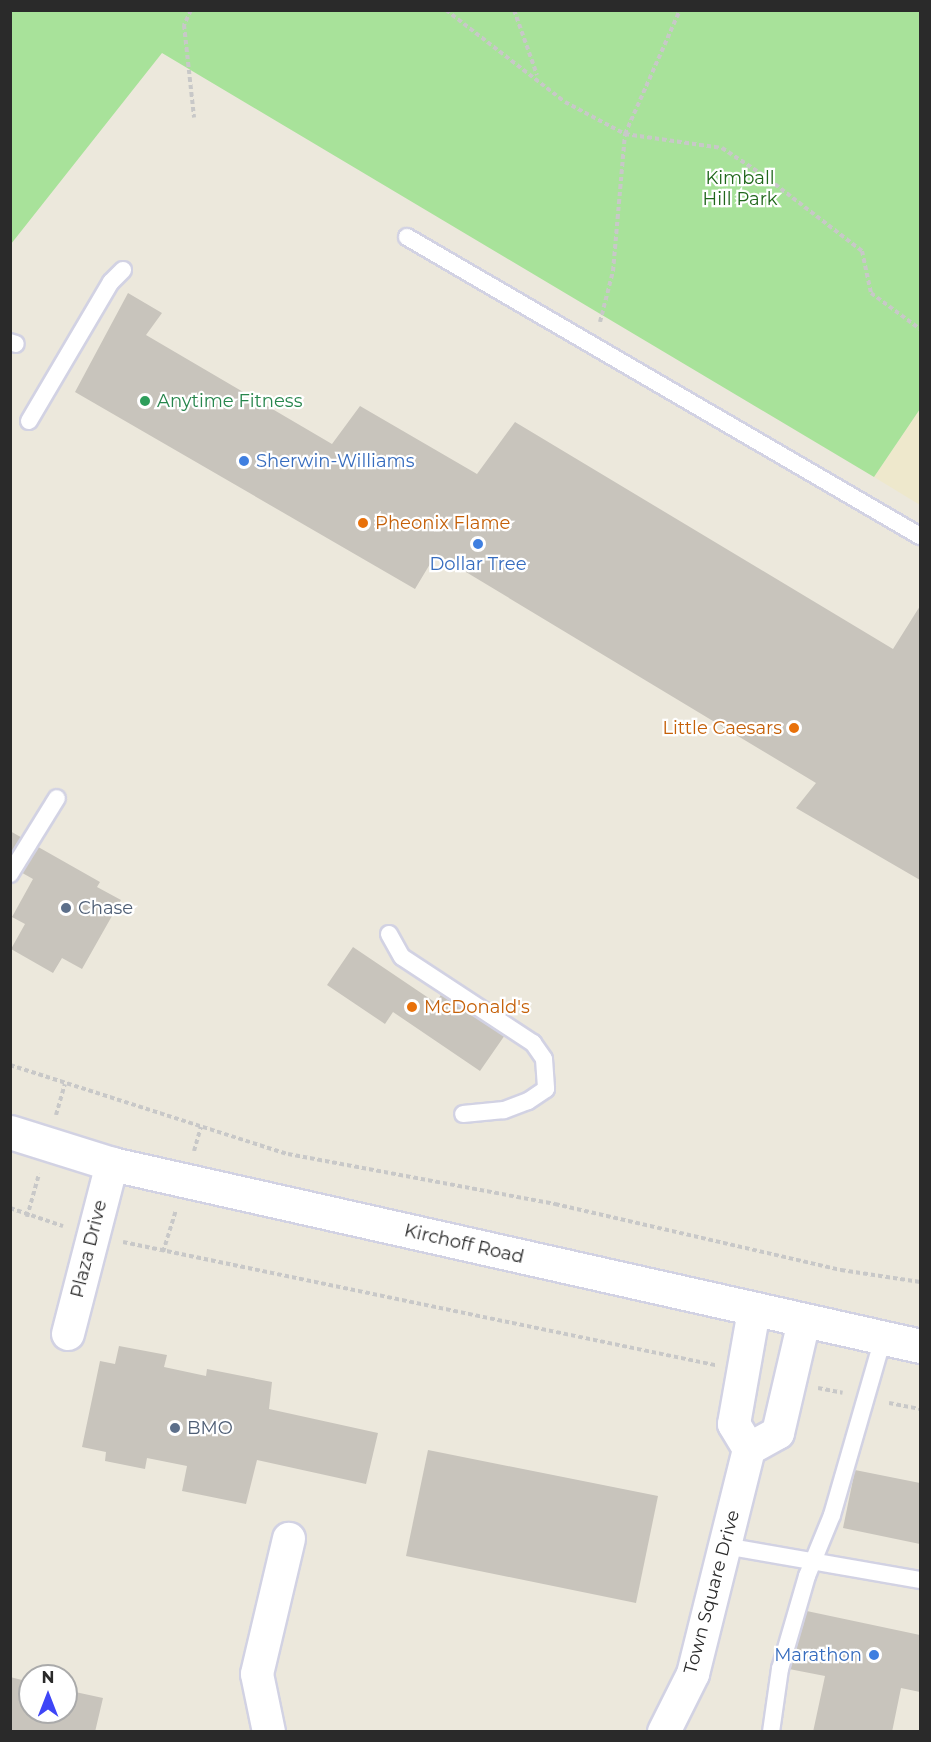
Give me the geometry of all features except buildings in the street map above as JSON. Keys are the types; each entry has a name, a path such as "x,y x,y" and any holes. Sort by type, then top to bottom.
{"main road":[{"name":"Kirchoff Road","path":"10,1132 112,1164 754,1311 921,1346"}],"street":[{"name":"Plaza Drive","path":"68,1334 112,1164"},
{"path":"754,1311 734,1424 749,1449 778,1433 804,1321"},
{"name":"Town Square Drive","path":"664,1731 693,1674 749,1449"},
{"path":"269,1731 257,1674 289,1539"}],"lane":[{"path":"407,237 921,536"},
{"path":"29,421 111,282 123,270"},
{"path":"10,874 57,798"},
{"path":"389,934 402,957 533,1043 544,1059 546,1089 504,1110 463,1114"},
{"path":"771,1731 780,1669 867,1398 883,1338"},
{"path":"725,1546 921,1580"}],"path":[{"path":"191,10 184,25 194,117"},
{"path":"446,10 537,76 565,102 625,135 675,138 730,153 862,251 871,293 921,329"},
{"path":"514,10 537,76"},
{"path":"591,342 606,310 613,271 625,135 680,10"},
{"path":"10,1065 288,1154 555,1204 841,1270 921,1282"},
{"path":"10,1208 27,1217"},
{"path":"163,1252 743,1371"},
{"path":"790,1382 921,1409"}],"shaded area":[{"path":"920,409 920,505 874,477"}],"green space":[{"name":"Kimball Hill Park","path":"11,10 920,11 920,409 874,477 162,53 11,244"}],"place":[{"name":"Anytime Fitness","path":"145,401"},
{"name":"Sherwin-Williams","path":"244,461"},
{"name":"Pheonix Flame","path":"363,523"},
{"name":"Dollar Tree","path":"478,544"},
{"name":"Little Caesars","path":"794,728"},
{"name":"Chase","path":"66,908"},
{"name":"McDonald's","path":"412,1007"},
{"name":"BMO","path":"175,1428"},
{"name":"Marathon","path":"874,1655"}]}
